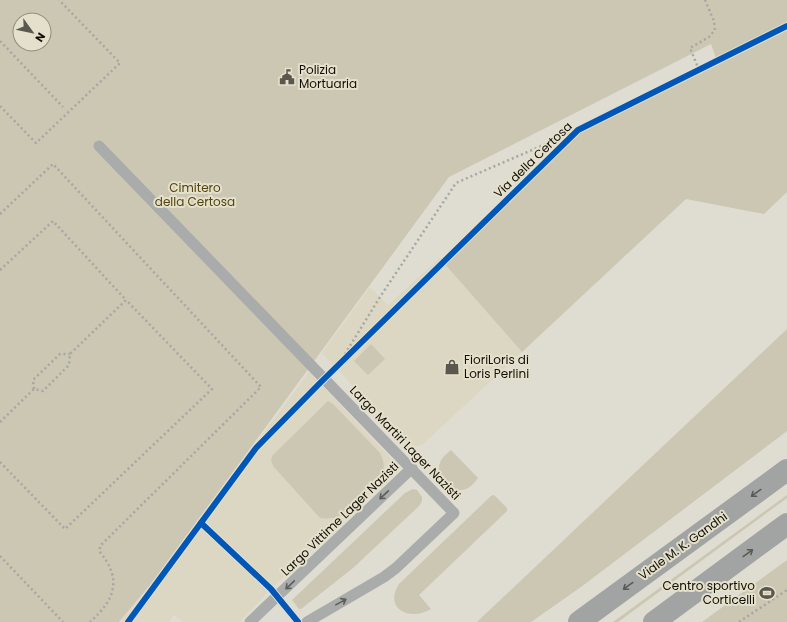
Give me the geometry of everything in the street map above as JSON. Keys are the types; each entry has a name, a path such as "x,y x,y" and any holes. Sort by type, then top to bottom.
{"main road":[{"name":"Viale M. K. Gandhi","path":"579,622 787,470"},
{"path":"654,622 787,524"}],"lane":[{"name":"Largo Martiri Lager Nazisti","path":"99,146 454,513 396,568 384,577 307,622"},
{"name":"Largo Vittime Lager Nazisti","path":"250,622 412,468"}],"path":[{"path":"0,106 36,143 120,63 59,0"},
{"path":"699,70 690,48 709,37 715,30 714,21 705,0"},
{"path":"0,41 63,107"},
{"path":"692,73 705,67"},
{"path":"336,368 380,297 456,183 578,130"},
{"path":"0,214 53,164 261,387 101,545 99,551 106,559 114,578 113,588 108,601 90,622"},
{"path":"0,270 52,221 212,389 65,529 0,462"},
{"path":"34,388 43,391 69,364 70,354 126,300"},
{"path":"325,379 359,346"},
{"path":"34,388 33,380 60,354 70,354"},
{"path":"0,422 34,388"},
{"path":"196,529 205,517"},
{"path":"201,523 271,589"},
{"path":"0,556 63,622"},
{"path":"739,622 787,590"}],"shaded area":[{"path":"440,258 522,352 422,445 416,446 410,445 405,441 322,353 370,287 388,305"},
{"path":"309,372 387,454 392,461 392,473 271,589 240,622 183,622 174,615 169,622 125,622 122,620 151,586"}],"green space":[{"name":"Cimitero della Certosa","path":"0,0 787,0 787,192 764,214 686,199 522,352 443,262 578,130 717,61 711,44 449,177 150,585 119,622 0,622"},
{"path":"787,329 787,431 581,587 531,622 477,622"},
{"path":"371,344 385,359 368,375 354,361"},
{"path":"328,401 333,404 380,453 384,467 380,480 342,515 329,519 320,518 273,466 271,459 273,455"},
{"path":"451,450 478,478 466,489 456,490 447,486 439,473 441,460"},
{"path":"413,489 417,490 422,497 422,501 419,506 353,568 301,609 299,609 292,600 405,493"},
{"path":"494,495 507,508 507,511 419,595 431,609 423,613 415,614 401,611 394,600 399,584 491,496"},
{"path":"787,495 787,498 618,622 613,622"},
{"name":"Centro sportivo Corticelli","path":"787,560 787,622 702,622"}],"cycle path":[{"name":"Via della Certosa","path":"128,622 256,448 320,383 578,130 787,26"},
{"path":"201,523 271,589 298,622"}],"place":[{"name":"Polizia Mortuaria","path":"287,77"},
{"name":"FioriLoris di Loris Perlini","path":"452,367"},
{"name":"Centro sportivo Corticelli","path":"767,593"}]}
